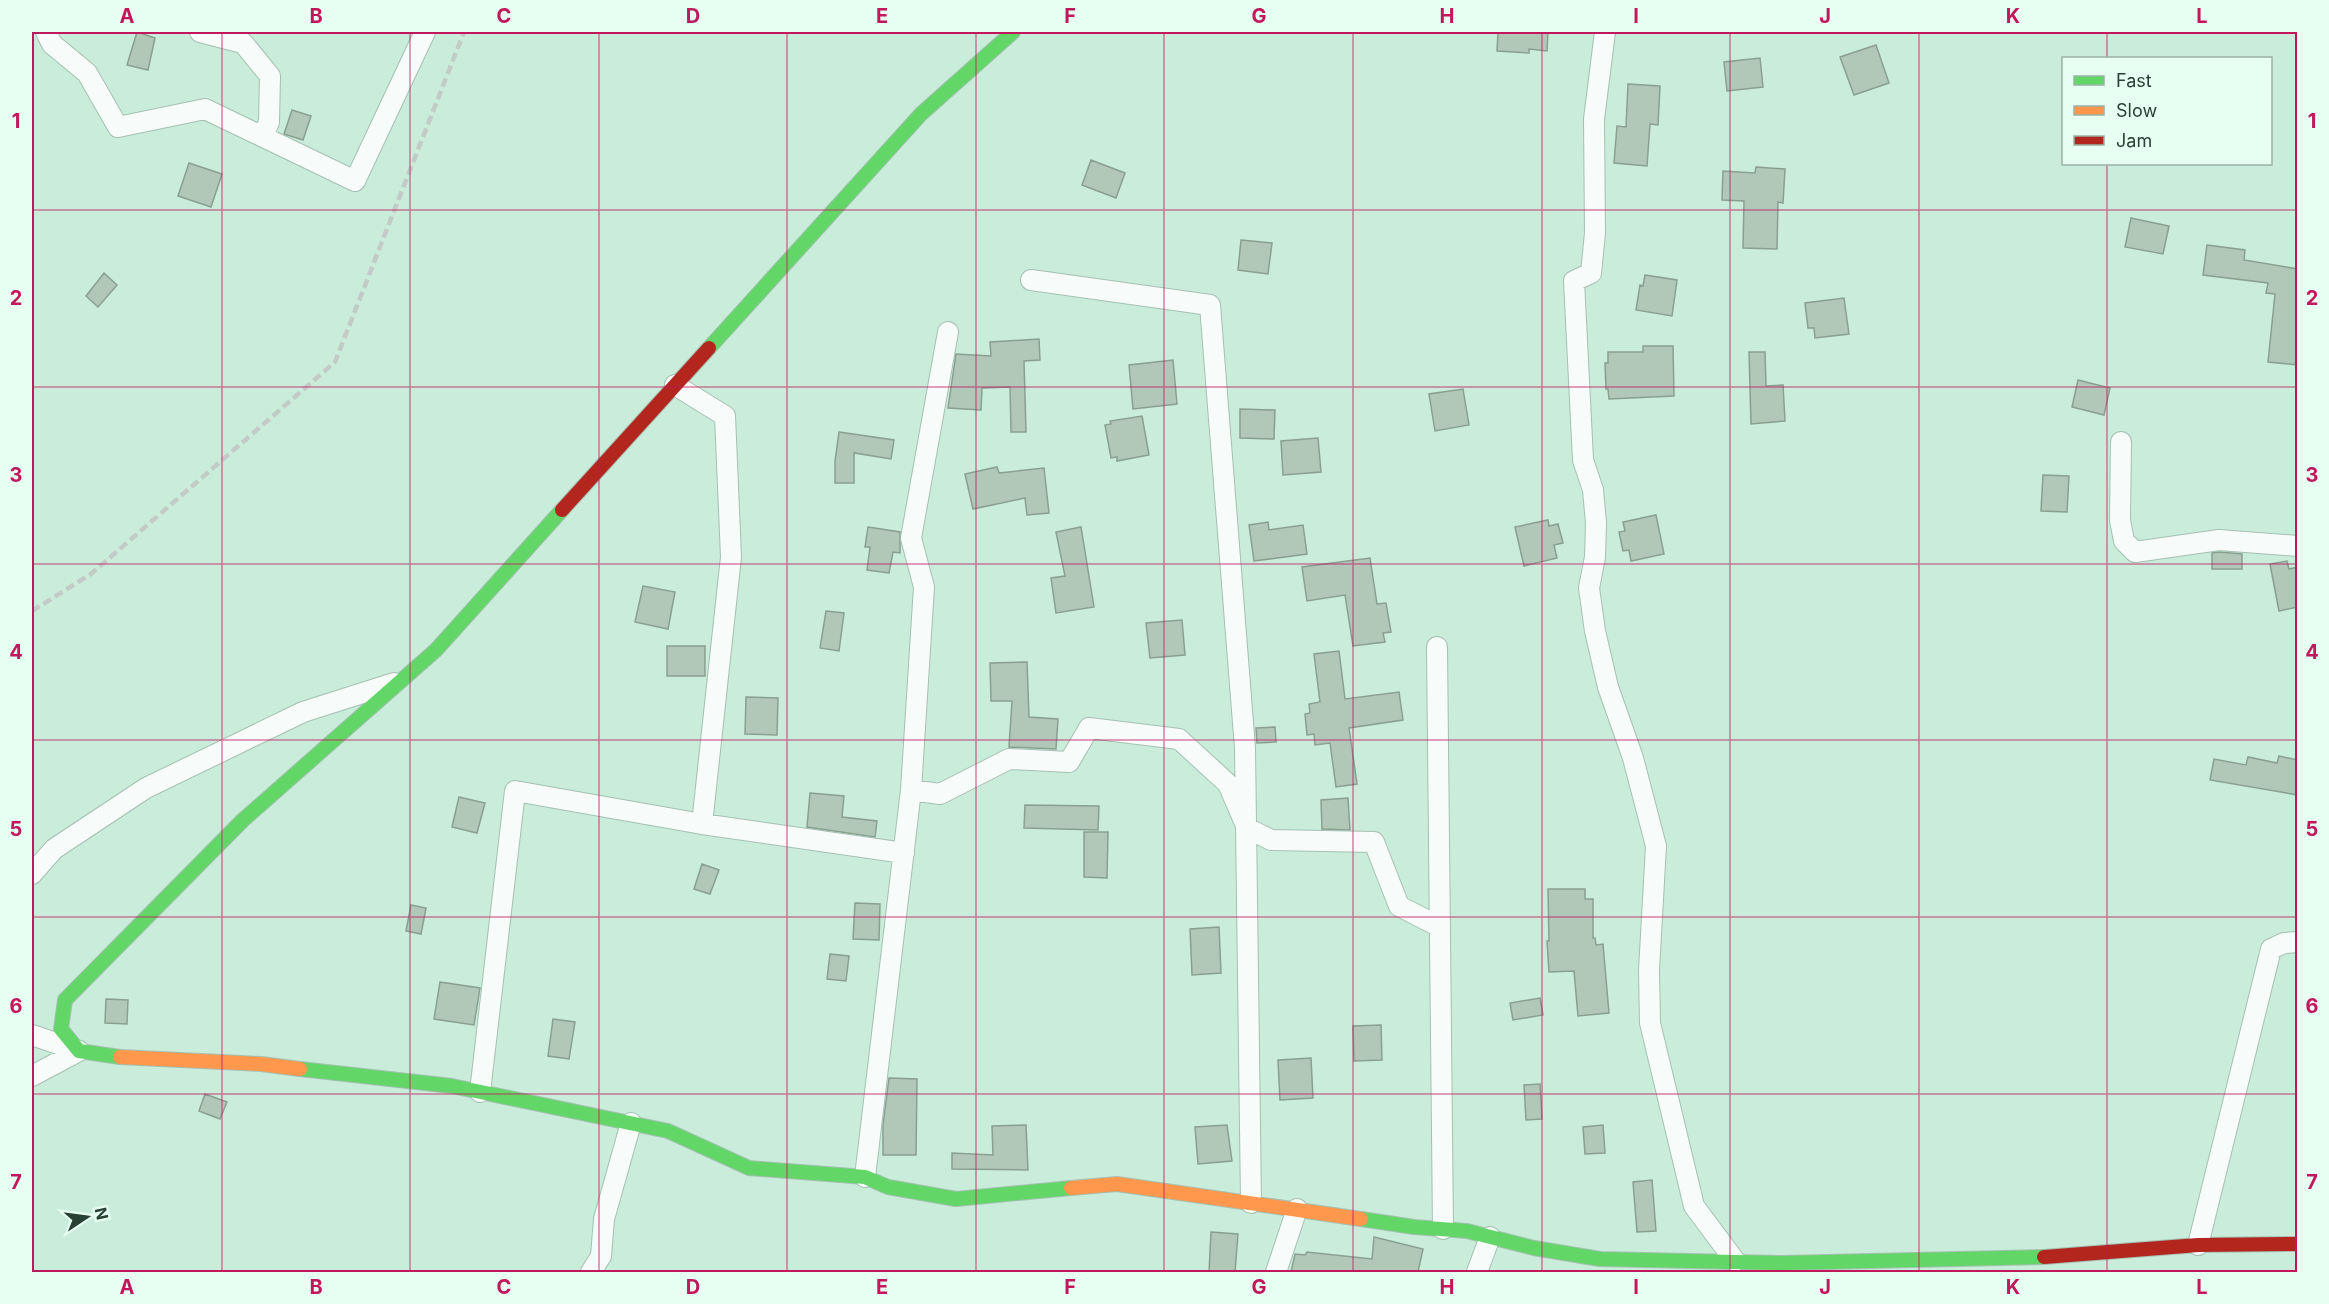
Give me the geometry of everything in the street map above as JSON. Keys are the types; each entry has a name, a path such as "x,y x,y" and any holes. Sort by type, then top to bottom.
{"street":[{"path":"46,32 52,44 87,73 118,127 205,109 355,181 425,32"},
{"path":"200,32 243,43 270,76 269,122 264,136"},
{"path":"80,1051 61,1029 65,1000 243,820 436,650 921,114 1013,32"},
{"path":"1605,32 1594,119 1595,233 1591,273 1574,281 1583,460 1593,490 1596,523 1595,557 1589,588 1595,631 1608,687 1633,758 1656,846 1649,970 1650,1023 1694,1206 1735,1260"},
{"path":"1031,280 1210,305 1245,748 1251,1203"},
{"path":"865,1177 911,790 924,587 911,538 948,332"},
{"path":"675,385 725,416 731,556 702,824"},
{"path":"2121,442 2120,520 2124,541 2135,552 2219,540 2298,546"},
{"path":"1437,646 1443,1229"},
{"path":"32,874 54,849 146,788 303,712 401,680"},
{"path":"911,790 940,794 1009,759 1068,762 1089,728 1179,739 1228,784 1247,828 1271,840 1374,842 1399,906 1440,927"},
{"path":"480,1092 515,791 702,824 904,853"},
{"path":"2198,1245 2271,949 2284,943 2298,942"},
{"path":"32,1035 80,1051 121,1057 261,1064 452,1086 668,1131 749,1168 865,1177 888,1187 956,1199 1117,1184 1467,1232 1534,1248 1600,1259 1735,1260 1782,1268 2062,1265 2198,1245 2298,1244"},
{"path":"32,1076 80,1051"},
{"path":"591,1272 601,1256 604,1219 631,1123"},
{"path":"1276,1272 1297,1209"},
{"path":"1477,1272 1490,1237"}],"building":[{"path":"137,32 155,38 148,70 127,65"},
{"path":"1498,32 1548,32 1547,51 1529,49 1529,53 1497,51"},
{"path":"1876,45 1889,83 1854,95 1840,57"},
{"path":"1760,58 1763,87 1727,91 1724,62"},
{"path":"1628,84 1660,86 1658,125 1650,124 1647,166 1614,163 1617,126 1626,127"},
{"path":"292,110 311,116 303,140 284,134"},
{"path":"1091,160 1125,173 1116,198 1082,185"},
{"path":"189,163 222,174 211,207 178,196"},
{"path":"1756,167 1785,169 1783,203 1778,202 1777,249 1743,248 1744,201 1722,200 1723,171 1755,173"},
{"path":"2131,218 2169,226 2163,254 2125,247"},
{"path":"1241,240 1272,243 1268,274 1238,270"},
{"path":"2207,245 2245,250 2244,260 2298,269 2298,365 2268,362 2275,294 2266,293 2268,283 2203,275"},
{"path":"104,273 117,285 98,307 86,296"},
{"path":"1645,275 1677,280 1672,316 1636,310 1640,285 1643,286"},
{"path":"1844,298 1849,334 1815,338 1814,328 1808,328 1805,303"},
{"path":"1039,339 1040,360 1024,361 1026,432 1011,432 1010,387 982,388 981,410 948,408 956,354 991,356 990,342"},
{"path":"1643,346 1673,346 1674,396 1609,399 1608,389 1606,389 1605,363 1608,363 1608,352 1643,352"},
{"path":"1749,352 1765,352 1766,386 1783,385 1785,421 1751,424"},
{"path":"1173,360 1177,404 1133,409 1129,365"},
{"path":"2078,380 2110,388 2104,415 2072,407"},
{"path":"1463,389 1469,425 1435,431 1429,394"},
{"path":"1240,409 1275,410 1274,439 1240,438"},
{"path":"1142,416 1149,455 1117,461 1117,457 1111,458 1105,425 1111,424 1110,421"},
{"path":"839,432 894,440 891,459 854,453 854,483 835,483"},
{"path":"1318,438 1321,472 1283,475 1281,441"},
{"path":"997,467 999,473 1044,468 1049,513 1027,515 1025,498 973,509 965,474"},
{"path":"2043,475 2069,476 2067,512 2041,511"},
{"path":"1656,515 1664,554 1631,561 1629,550 1623,551 1619,532 1625,531 1623,522"},
{"path":"1548,520 1549,526 1558,524 1563,543 1554,545 1557,558 1524,566 1515,527"},
{"path":"1268,522 1269,530 1303,525 1307,554 1254,561 1249,525"},
{"path":"868,527 900,532 900,553 893,552 889,573 867,570 870,547 865,547"},
{"path":"1081,527 1094,607 1056,613 1051,578 1065,576 1056,532"},
{"path":"2212,553 2242,554 2242,569 2212,569"},
{"path":"1370,558 1377,604 1386,603 1391,632 1383,633 1385,642 1353,646 1345,595 1307,601 1302,567"},
{"path":"2287,561 2289,569 2298,567 2298,607 2279,611 2270,564"},
{"path":"643,586 675,592 668,629 635,622"},
{"path":"826,611 844,613 839,651 820,648"},
{"path":"1182,620 1185,655 1150,658 1146,623"},
{"path":"667,646 705,646 705,676 667,676"},
{"path":"1339,651 1345,699 1399,692 1403,720 1349,728 1357,784 1336,787 1330,743 1315,745 1314,734 1307,735 1305,714 1310,713 1309,704 1320,702 1314,654"},
{"path":"1027,662 1029,717 1058,719 1056,749 1009,747 1012,701 991,701 990,663"},
{"path":"746,697 778,698 777,735 745,734"},
{"path":"1275,727 1276,742 1257,743 1256,728"},
{"path":"2279,756 2298,760 2298,795 2210,780 2214,759 2246,765 2248,757 2277,763"},
{"path":"810,793 844,796 842,817 877,821 875,837 807,827"},
{"path":"459,797 485,803 477,833 452,827"},
{"path":"1348,798 1350,830 1322,829 1321,800"},
{"path":"1025,805 1099,806 1098,830 1024,828"},
{"path":"1084,832 1108,832 1107,878 1084,877"},
{"path":"702,864 719,870 710,894 694,889"},
{"path":"1548,889 1585,889 1585,899 1593,899 1593,938 1595,938 1596,945 1603,944 1609,1013 1578,1016 1574,971 1549,972"},
{"path":"855,903 880,904 879,940 853,939"},
{"path":"411,905 426,908 421,934 406,931"},
{"path":"1219,927 1221,973 1192,975 1190,929"},
{"path":"830,954 849,956 846,981 827,979"},
{"path":"440,982 480,988 474,1025 434,1019"},
{"path":"1540,998 1543,1015 1513,1020 1510,1003"},
{"path":"106,999 128,1000 127,1024 105,1023"},
{"path":"553,1019 575,1022 569,1059 548,1056"},
{"path":"1381,1025 1382,1060 1354,1061 1353,1026"},
{"path":"1311,1058 1313,1098 1280,1100 1278,1060"},
{"path":"889,1078 917,1079 916,1155 883,1155 883,1125"},
{"path":"1540,1084 1542,1119 1526,1120 1524,1085"},
{"path":"205,1094 227,1102 220,1119 199,1111"},
{"path":"1026,1125 1028,1170 952,1169 952,1153 993,1155 992,1126"},
{"path":"1227,1125 1232,1161 1198,1164 1195,1127"},
{"path":"1603,1125 1605,1153 1585,1154 1583,1127"},
{"path":"1652,1180 1656,1231 1637,1232 1633,1182"},
{"path":"1211,1232 1238,1234 1235,1272 1209,1272"},
{"path":"1374,1237 1423,1249 1418,1272 1291,1272 1295,1254 1305,1255 1307,1252 1372,1259"}],"railway":[{"path":"32,611 91,574 335,362 464,32"}],"traffic: fast":[{"path":"709,348 921,114 1013,32"},
{"path":"120,1057 79,1051 61,1029 65,1000 243,820 436,650 562,510"},
{"path":"300,1069 452,1086 668,1131 749,1168 865,1177 888,1187 956,1199 1071,1188"},
{"path":"1361,1219 1414,1227 1467,1231 1534,1248 1600,1259 1783,1263 2044,1257"}],"traffic: slow":[{"path":"120,1057 261,1064 300,1069"},
{"path":"1071,1188 1117,1184 1361,1219"}],"traffic: jam":[{"path":"562,510 709,348"},
{"path":"2044,1257 2198,1245 2298,1244"}]}
